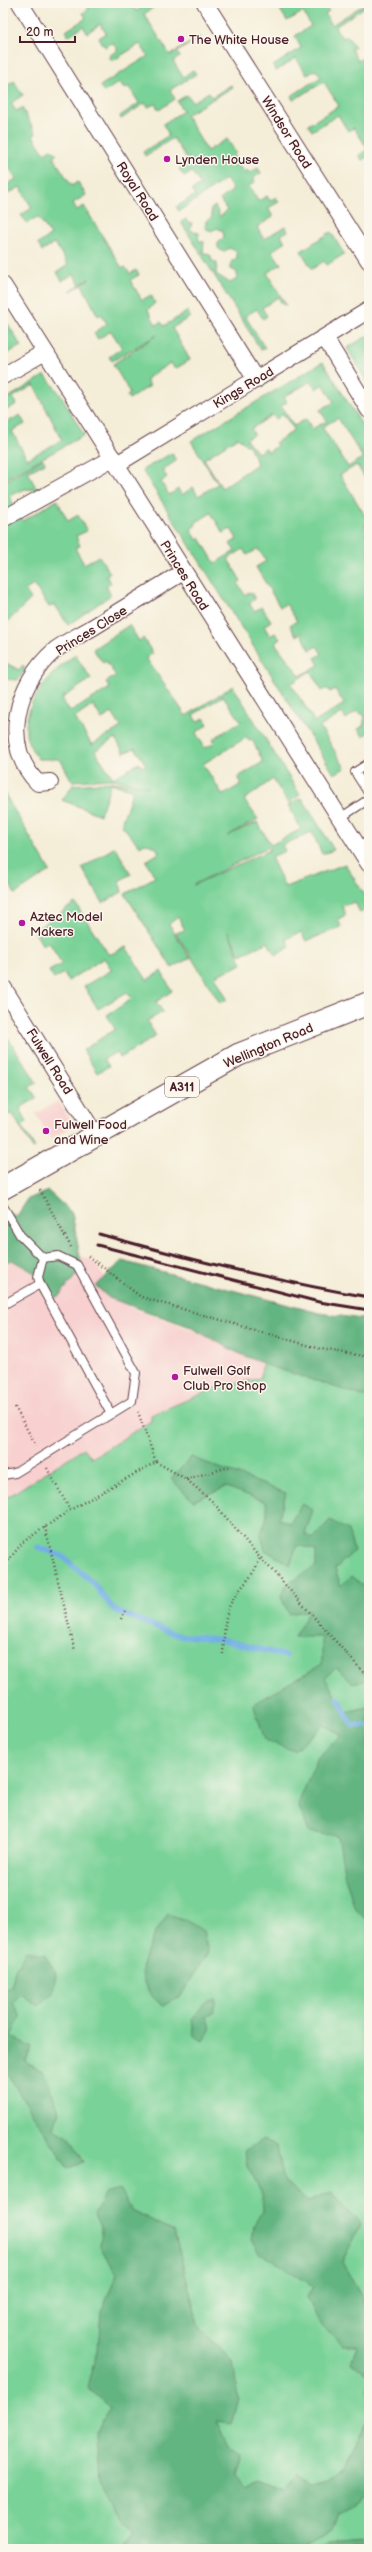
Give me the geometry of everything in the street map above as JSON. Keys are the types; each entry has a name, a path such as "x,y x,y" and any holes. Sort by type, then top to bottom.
{"main road":[{"name":"Wellington Road","path":"3,1188 238,1055 369,1003"}],"street":[{"name":"Royal Road","path":"20,3 256,380"},
{"name":"Windsor Road","path":"205,3 369,261"},
{"name":"Princes Road","path":"3,285 115,461 183,572 369,864"},
{"name":"Kings Road","path":"3,519 115,461 256,380 369,310"},
{"path":"325,338 369,410"},
{"path":"3,376 45,352"},
{"name":"Princes Close","path":"50,782 38,783 28,773 16,746 14,722 22,695 35,673 56,650 183,572"},
{"name":"Fulwell Road","path":"3,987 96,1136"}],"lane":[{"path":"369,763 355,772 369,794"},
{"path":"340,818 369,799"},
{"path":"3,1206 20,1235 43,1258"},
{"path":"3,1475 15,1473 132,1401 136,1373 77,1265 58,1256 43,1258"},
{"path":"43,1258 38,1277 40,1284 111,1414"},
{"path":"3,1304 40,1284"}],"path":[{"path":"30,1174 72,1248 77,1251"},
{"path":"83,1254 94,1259 141,1297 321,1350 369,1357"},
{"path":"132,1401 142,1419 156,1462 186,1479 213,1502 260,1558 365,1674 369,1683"},
{"path":"15,1407 70,1510"},
{"path":"3,1567 23,1542 70,1510 156,1462"},
{"path":"186,1479 229,1467"},
{"path":"45,1527 75,1651"},
{"path":"223,1654 226,1615 230,1604 255,1573 260,1558"},
{"path":"121,1619 125,1611"}],"shaded area":[{"path":"58,1101 73,1125 51,1139 36,1114"},
{"path":"39,1202 68,1251 92,1261 126,1306 264,1356 260,1379 223,1385 152,1421 92,1459 84,1448 3,1500 3,1220"}],"green space":[{"path":"85,3 114,3 116,6 121,3 130,3 136,11 149,3 152,7 160,3 144,14 170,55 200,37 177,52 180,57 173,61 183,77 193,70 196,74 170,90 175,99 159,110 155,104 148,107 145,103 121,119 120,116 139,103 129,87 124,89 120,82 104,92 100,86 148,56 140,44 112,61 109,56 118,50 112,42 105,47 99,38 106,33 100,24 87,33 83,26 68,36 66,31 86,18 83,13 89,9"},
{"path":"276,3 323,3 329,11 325,14 332,25 366,3 369,4 335,27 342,38 347,36 355,47 351,49 358,61 364,57 369,65 369,109 367,110 369,114 369,156 362,160 359,155 368,149 354,128 348,131 338,115 312,131 308,125 339,106 324,82 293,100 291,96 321,77 316,70 307,75 296,58 276,71 273,66 301,48 295,36 311,26 303,12 287,21"},
{"path":"3,78 8,85 14,81 23,95 11,103 16,111 22,108 36,134 33,136 44,153 51,149 57,154 53,157 72,186 78,182 86,195 73,203 77,210 84,206 122,268 125,267 130,274 136,270 139,275 130,280 142,300 151,295 155,303 148,310 156,325 161,322 164,326 188,311 190,317 172,328 190,360 175,369 170,363 146,379 150,386 129,399 127,395 130,393 113,364 157,335 112,361 109,357 122,348 111,331 98,339 94,333 107,324 101,314 98,316 82,285 70,291 89,279 79,284 74,274 62,281 57,272 68,265 55,243 42,251 38,244 51,235 38,217 27,223 21,215 32,208 20,187 8,194 3,187 16,179 9,167 5,170 3,167"},
{"path":"231,85 233,87 186,115 207,151 227,139 236,153 233,154 243,172 247,170 249,173 258,168 261,173 253,178 255,182 249,186 258,201 267,196 270,201 276,197 279,202 268,208 273,217 257,227 264,239 285,226 288,231 281,235 285,242 272,251 281,264 267,273 286,305 282,304 278,297 262,308 267,316 263,319 257,309 245,316 265,348 261,350 181,222 186,219 187,222 192,223 190,230 199,233 198,240 204,242 203,252 211,256 211,260 217,263 216,274 230,283 237,279 237,272 231,269 231,262 237,258 236,251 229,248 223,252 218,248 218,242 224,238 223,231 217,228 211,231 205,228 206,221 212,218 211,209 215,206 220,217 227,210 220,200 233,190 226,179 179,211 176,207 195,195 192,190 201,185 192,172 184,176 179,169 189,162 173,138 145,156 143,152 169,135 163,124 183,111 177,101 187,95 193,102 209,92 212,97"},
{"path":"331,232 344,254 327,265 324,261 312,269 301,251"},
{"path":"8,324 21,346 8,353 3,345 3,328"},
{"path":"369,335 369,364 364,367 369,374 369,385 347,348"},
{"path":"323,362 369,436 369,485 357,465 340,475 369,522 364,526 367,532 365,535 369,539 369,732 363,736 358,729 363,726 365,716 357,711 346,719 342,713 320,727 345,768 334,774 142,470 172,453 176,461 162,470 167,477 161,482 169,495 178,489 182,495 193,487 198,496 218,484 191,441","holes":["311,381 316,389 323,384 334,402 320,410 327,421 312,429 306,419 294,426 281,406 287,402 284,397","283,414 293,428 292,432 275,443 277,446 268,452 266,448 258,453 246,439 254,434 251,429 272,415 276,419","338,418 363,458 348,467 322,427","238,437 246,445 249,445 257,464 222,488 204,459","211,513 223,533 231,529 237,539 230,544 235,551 215,563 200,538 197,540 191,529 196,525 195,523","243,549 247,555 258,549 266,561 256,567 280,607 286,604 297,621 290,625 296,636 301,633 310,650 317,646 322,654 315,658 319,665 300,676 275,643 280,639 275,633 270,636 264,626 271,621 262,607 254,611 249,603 255,599 251,592 245,595 238,584 241,581 228,559","310,671 322,691 327,688 330,692 335,689 344,704 315,722 291,684"]},
{"path":"45,375 60,394 84,435 3,480 3,419 6,423 20,415 25,424 12,431 27,459 62,440 34,385 13,397 17,404 3,412 3,401"},
{"path":"43,459 45,463 28,472 37,490 25,489 9,496 23,521 57,500 68,521 78,515 87,531 76,536 80,546 75,548 84,564 99,556 110,573 106,576 111,583 106,586 111,595 68,625 55,605 49,607 34,585 25,590 31,599 3,626 3,482"},
{"path":"129,625 139,641 143,638 153,653 146,658 186,716 233,686 300,795 288,803 273,779 244,800 258,819 227,836 257,822 271,845 301,829 288,805 302,798 334,850 322,854 312,832 282,845 285,851 271,857 285,887 345,864 369,902 369,908 360,913 355,902 342,906 346,915 338,919 341,927 306,941 301,932 286,939 290,947 275,955 268,942 240,955 228,931 242,964 215,976 227,999 220,1003 176,933 185,930 178,917 169,924 190,958 172,968 125,894 155,877 146,861 159,853 156,847 144,843 140,847 121,824 133,790 111,783 100,815 62,800 73,785 112,782 149,787 113,779 72,781 60,759 38,759 27,738 27,719 35,698 49,678 75,655 91,679 62,698 70,712 110,688 106,682 116,676 106,661 103,663 93,649","holes":["223,696 241,721 213,739 215,743 205,748 196,733 208,724 204,718 197,722 193,715","93,705 102,719 112,713 121,727 92,745 75,718","247,737 249,740 252,739 263,762 238,777 242,784 223,795 203,764","115,738 124,753 135,748 146,765 142,767 139,763 113,778 95,751","268,847 270,850 193,885"]},
{"path":"4,662 19,670 23,665 25,670 18,680 3,679"},
{"path":"3,791 50,871 15,894 9,883 3,886"},
{"path":"115,847 131,874 119,881 122,892 103,903 82,868"},
{"path":"75,903 109,955 126,947 147,980 161,971 172,991 156,1002 163,1012 147,1021 156,1036 120,1058 117,1052 104,1059 109,1066 97,1073 83,1050 115,1029 107,1015 132,999 127,992 98,1009 84,986 112,970 104,958 68,981 64,973 54,979 49,971 62,964 49,942 43,946 34,931"},
{"path":"8,1038 37,1083 29,1087 37,1098 20,1108 27,1122 21,1126 35,1148 33,1149 12,1113 3,1118 3,1042"},
{"path":"48,1191 72,1213 82,1268 59,1296 49,1299 42,1291 45,1279 12,1260 3,1263 3,1211 17,1216 28,1199"},
{"path":"122,1261 319,1313 369,1320 369,1398 269,1366 236,1352 188,1326 109,1298 96,1286"},
{"path":"264,1356 369,1375 369,2549 3,2549 3,1500 84,1448 92,1458 151,1421 151,1415 223,1385 260,1379"},
{"path":"191,1457 286,1493 279,1519 290,1523 302,1504 313,1510 305,1534 313,1539 330,1520 348,1530 354,1551 335,1569 341,1586 351,1576 369,1590 369,1680 352,1683 336,1667 325,1678 345,1712 369,1707 369,1923 355,1909 345,1877 338,1836 309,1832 298,1804 318,1757 342,1735 324,1725 294,1751 265,1740 253,1704 322,1664 322,1637 294,1637 310,1610 289,1614 281,1597 287,1584 316,1566 316,1550 297,1545 290,1565 265,1550 261,1534 267,1516 266,1502 226,1487 193,1501 171,1479"},
{"path":"168,1914 186,1920 203,1931 208,1952 181,1995 163,2006 151,1995 145,1984 142,1973 143,1961 147,1949"},
{"path":"26,1951 44,1954 56,1973 53,1993 38,2006 21,1994 13,2002 21,2017 11,2036 32,2048 25,2061 44,2072 59,2111 54,2128 69,2136 84,2162 68,2169 3,2067 3,1992 12,1984 15,1969"},
{"path":"215,1998 215,2011 206,2017 211,2029 204,2041 194,2035 192,2019 204,2004"},
{"path":"263,2139 277,2146 284,2181 308,2202 332,2193 361,2224 342,2262 369,2310 369,2344 366,2374 351,2362 357,2346 343,2346 318,2320 307,2297 313,2286 273,2260 259,2254 251,2240 253,2226 263,2210 262,2194 247,2166 245,2151"},
{"path":"121,2190 131,2210 174,2231 199,2327 233,2362 238,2399 231,2424 216,2422 228,2446 241,2453 235,2471 244,2486 256,2478 281,2488 294,2472 309,2484 326,2480 342,2467 369,2417 369,2492 339,2515 333,2534 302,2549 122,2549 135,2533 120,2519 99,2483 96,2432 110,2407 88,2388 98,2350 101,2312 117,2273 100,2247 101,2227 95,2214 104,2194"},
{"path":"364,2542 368,2549 321,2549 328,2545"}],"waterway":[{"path":"38,1547 62,1556 93,1583 114,1610 177,1635 224,1640 286,1656"},
{"path":"338,1698 352,1725 369,1726"}],"railway":[{"path":"99,1234 233,1269 369,1297"},
{"path":"97,1245 319,1302 369,1310"}],"place":[{"name":"The White House","path":"181,39"},
{"name":"Lynden House","path":"167,159"},
{"name":"Aztec Model Makers","path":"22,923"},
{"name":"Fulwell Food and Wine","path":"46,1131"},
{"name":"Fulwell Golf Club Pro Shop","path":"175,1377"}]}
